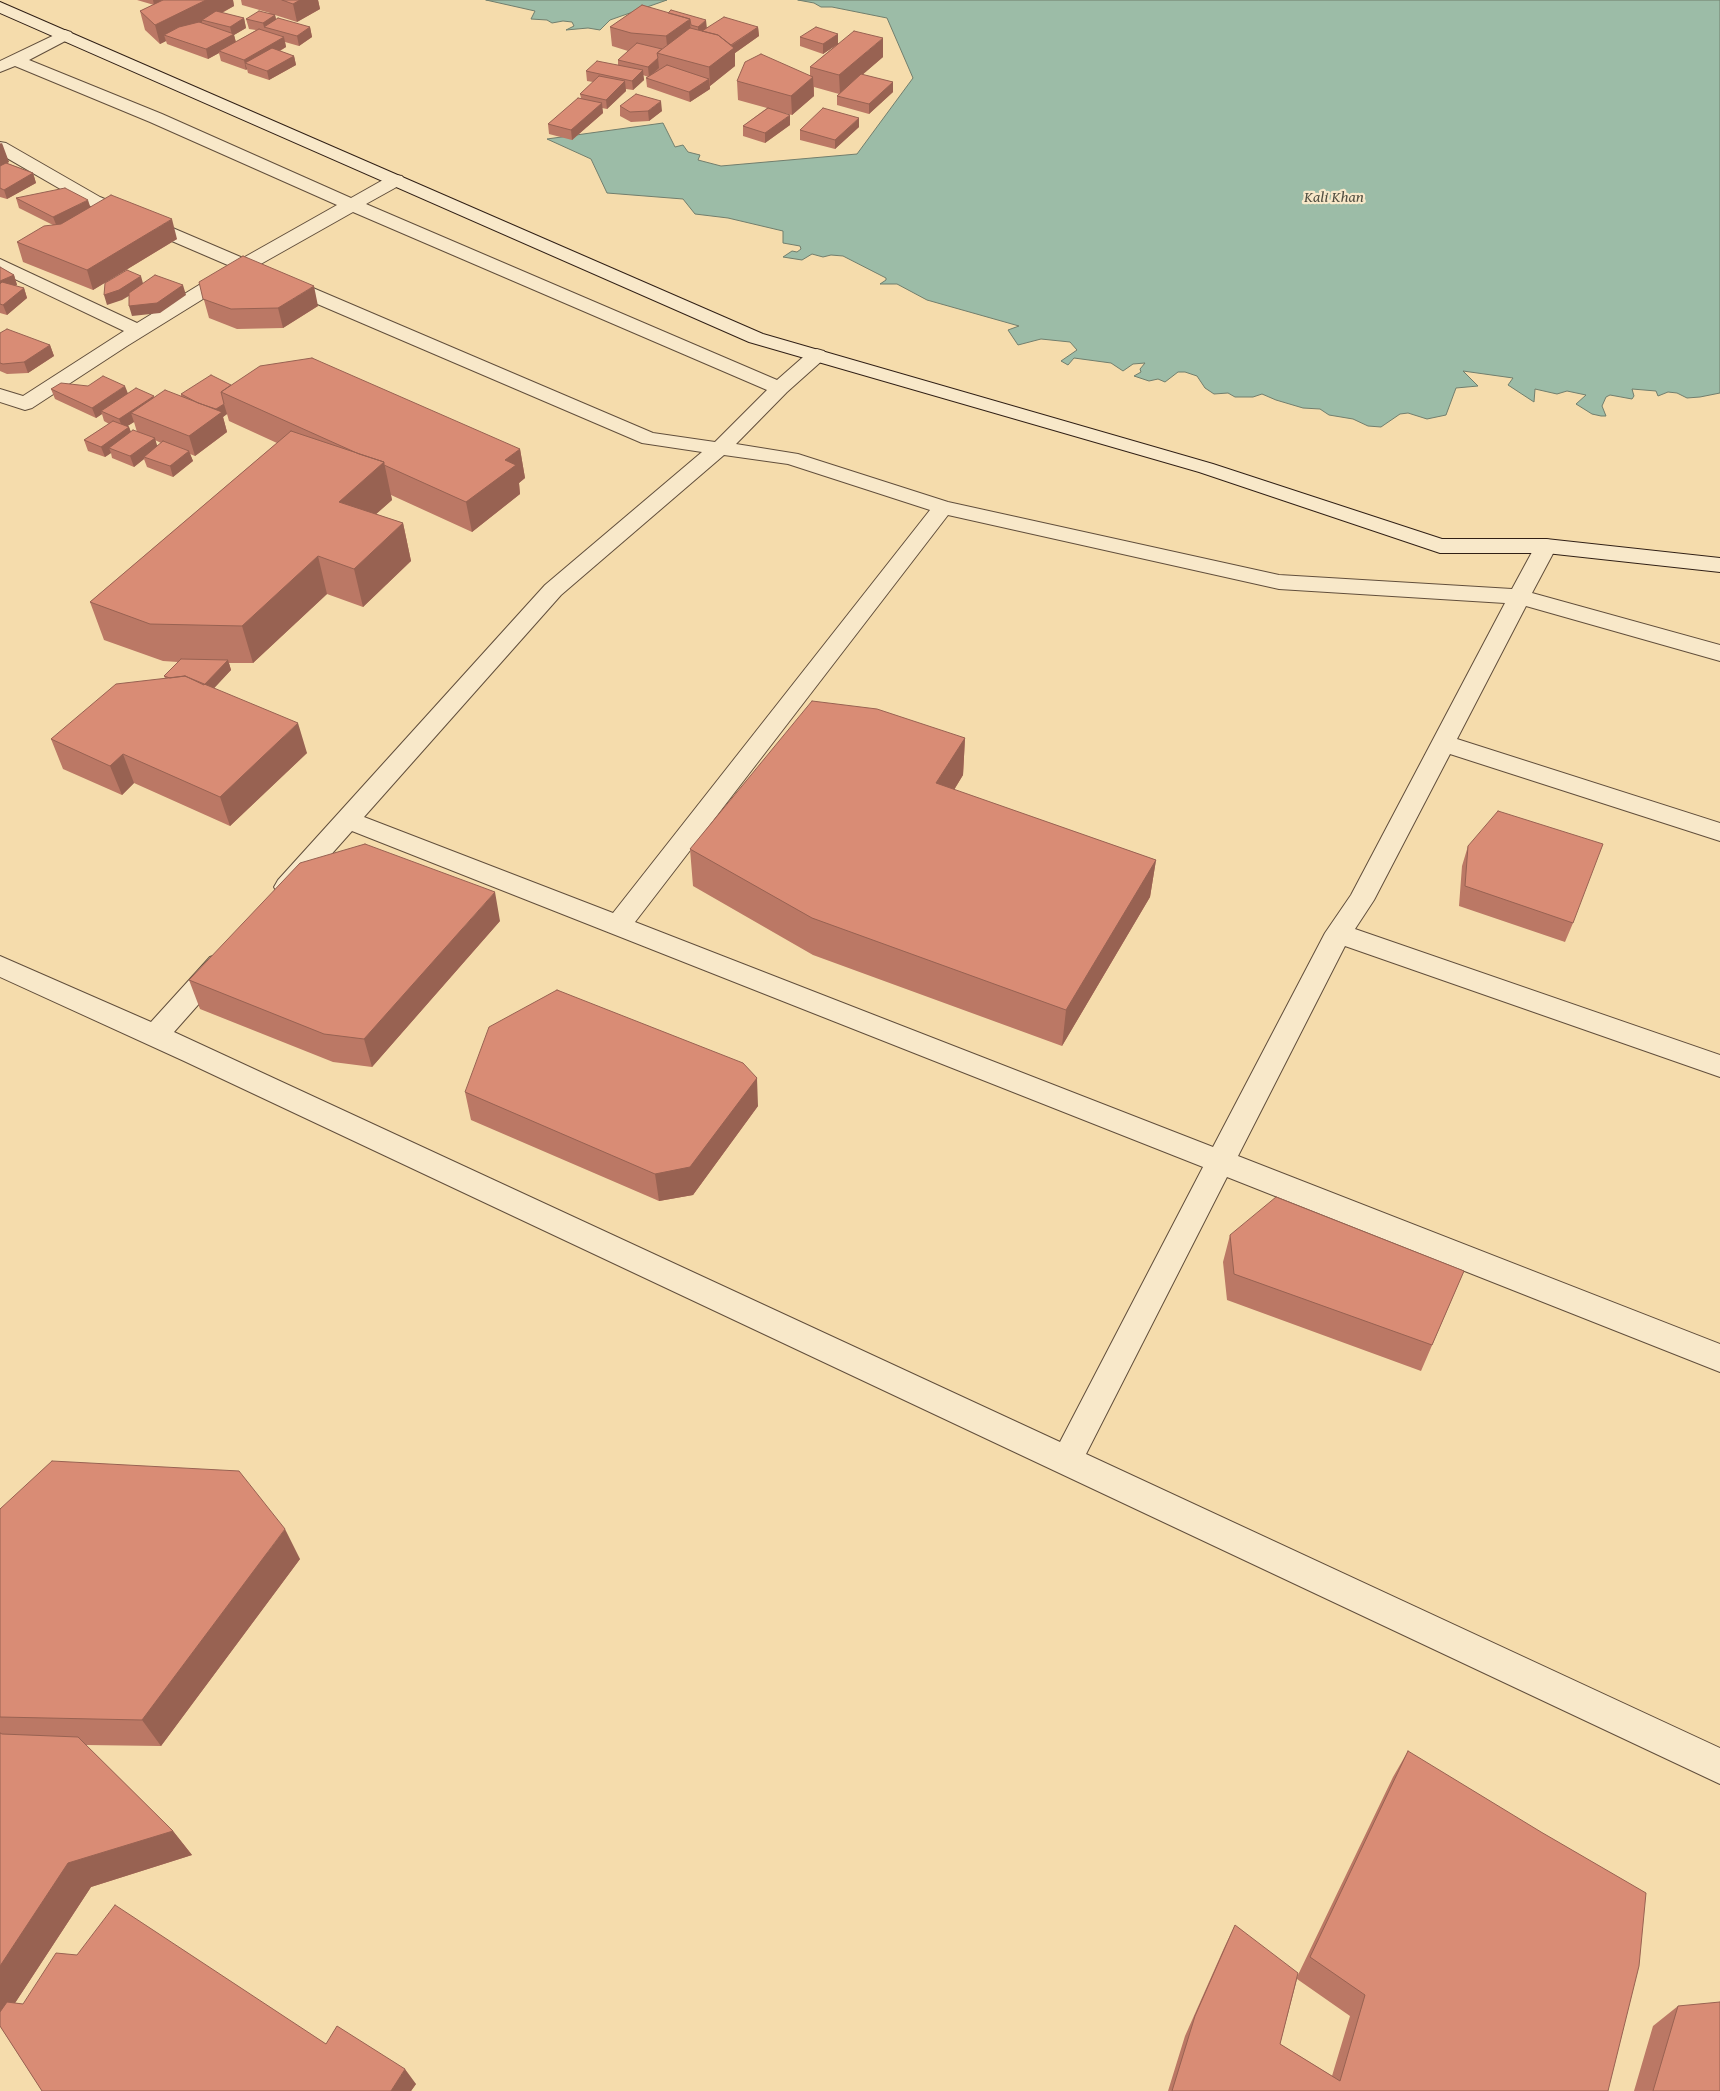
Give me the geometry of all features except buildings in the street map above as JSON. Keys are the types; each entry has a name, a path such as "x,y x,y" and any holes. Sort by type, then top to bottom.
{"street":[{"path":"0,7 756,338 1206,468 1440,546 1546,546 1720,564"},
{"path":"8,63 65,35"},
{"path":"8,63 156,118 352,205 780,388"},
{"path":"0,147 94,201 649,439 721,447 791,458 942,506 1279,582 1520,597 1720,653"},
{"path":"0,396 25,404 245,266 396,180"},
{"path":"0,265 139,331"},
{"path":"274,901 553,590 721,447 780,388 817,355"},
{"path":"618,926 942,506"},
{"path":"1066,1460 1338,933 1360,900 1546,546"},
{"path":"1443,743 1720,832"},
{"path":"348,820 1720,1358"},
{"path":"1338,933 1720,1066"},
{"path":"154,1035 234,946"},
{"path":"0,966 154,1035 1720,1766"}],"water":[{"path":"486,0 667,0 610,20 600,30 588,28 566,30 574,26 572,22 552,23 547,20 531,19 535,11"},
{"name":"Kali Khan","path":"798,0 1720,0 1720,393 1687,398 1677,393 1668,392 1658,396 1656,391 1632,389 1634,396 1632,399 1610,395 1606,397 1602,406 1606,416 1601,416 1592,414 1576,404 1586,395 1567,391 1557,394 1535,389 1534,402 1508,385 1513,378 1463,371 1478,386 1456,388 1446,415 1427,419 1408,413 1400,414 1381,427 1368,426 1353,419 1329,415 1320,409 1303,408 1262,394 1253,397 1235,397 1228,393 1214,394 1205,388 1197,376 1185,372 1178,372 1165,382 1158,379 1149,381 1134,376 1141,372 1140,369 1145,363 1133,364 1123,371 1111,363 1074,358 1068,365 1061,361 1077,350 1070,342 1041,339 1018,345 1008,330 1019,326 927,300 897,284 880,284 886,278 843,256 831,255 823,257 812,254 802,260 783,257 792,251 797,252 801,249 800,246 783,243 783,231 728,218 695,214 683,199 607,193 591,159 547,139 663,123 675,147 683,145 688,152 700,155 698,160 721,166 857,154 913,78 887,18 832,7 821,7 814,3"}]}
